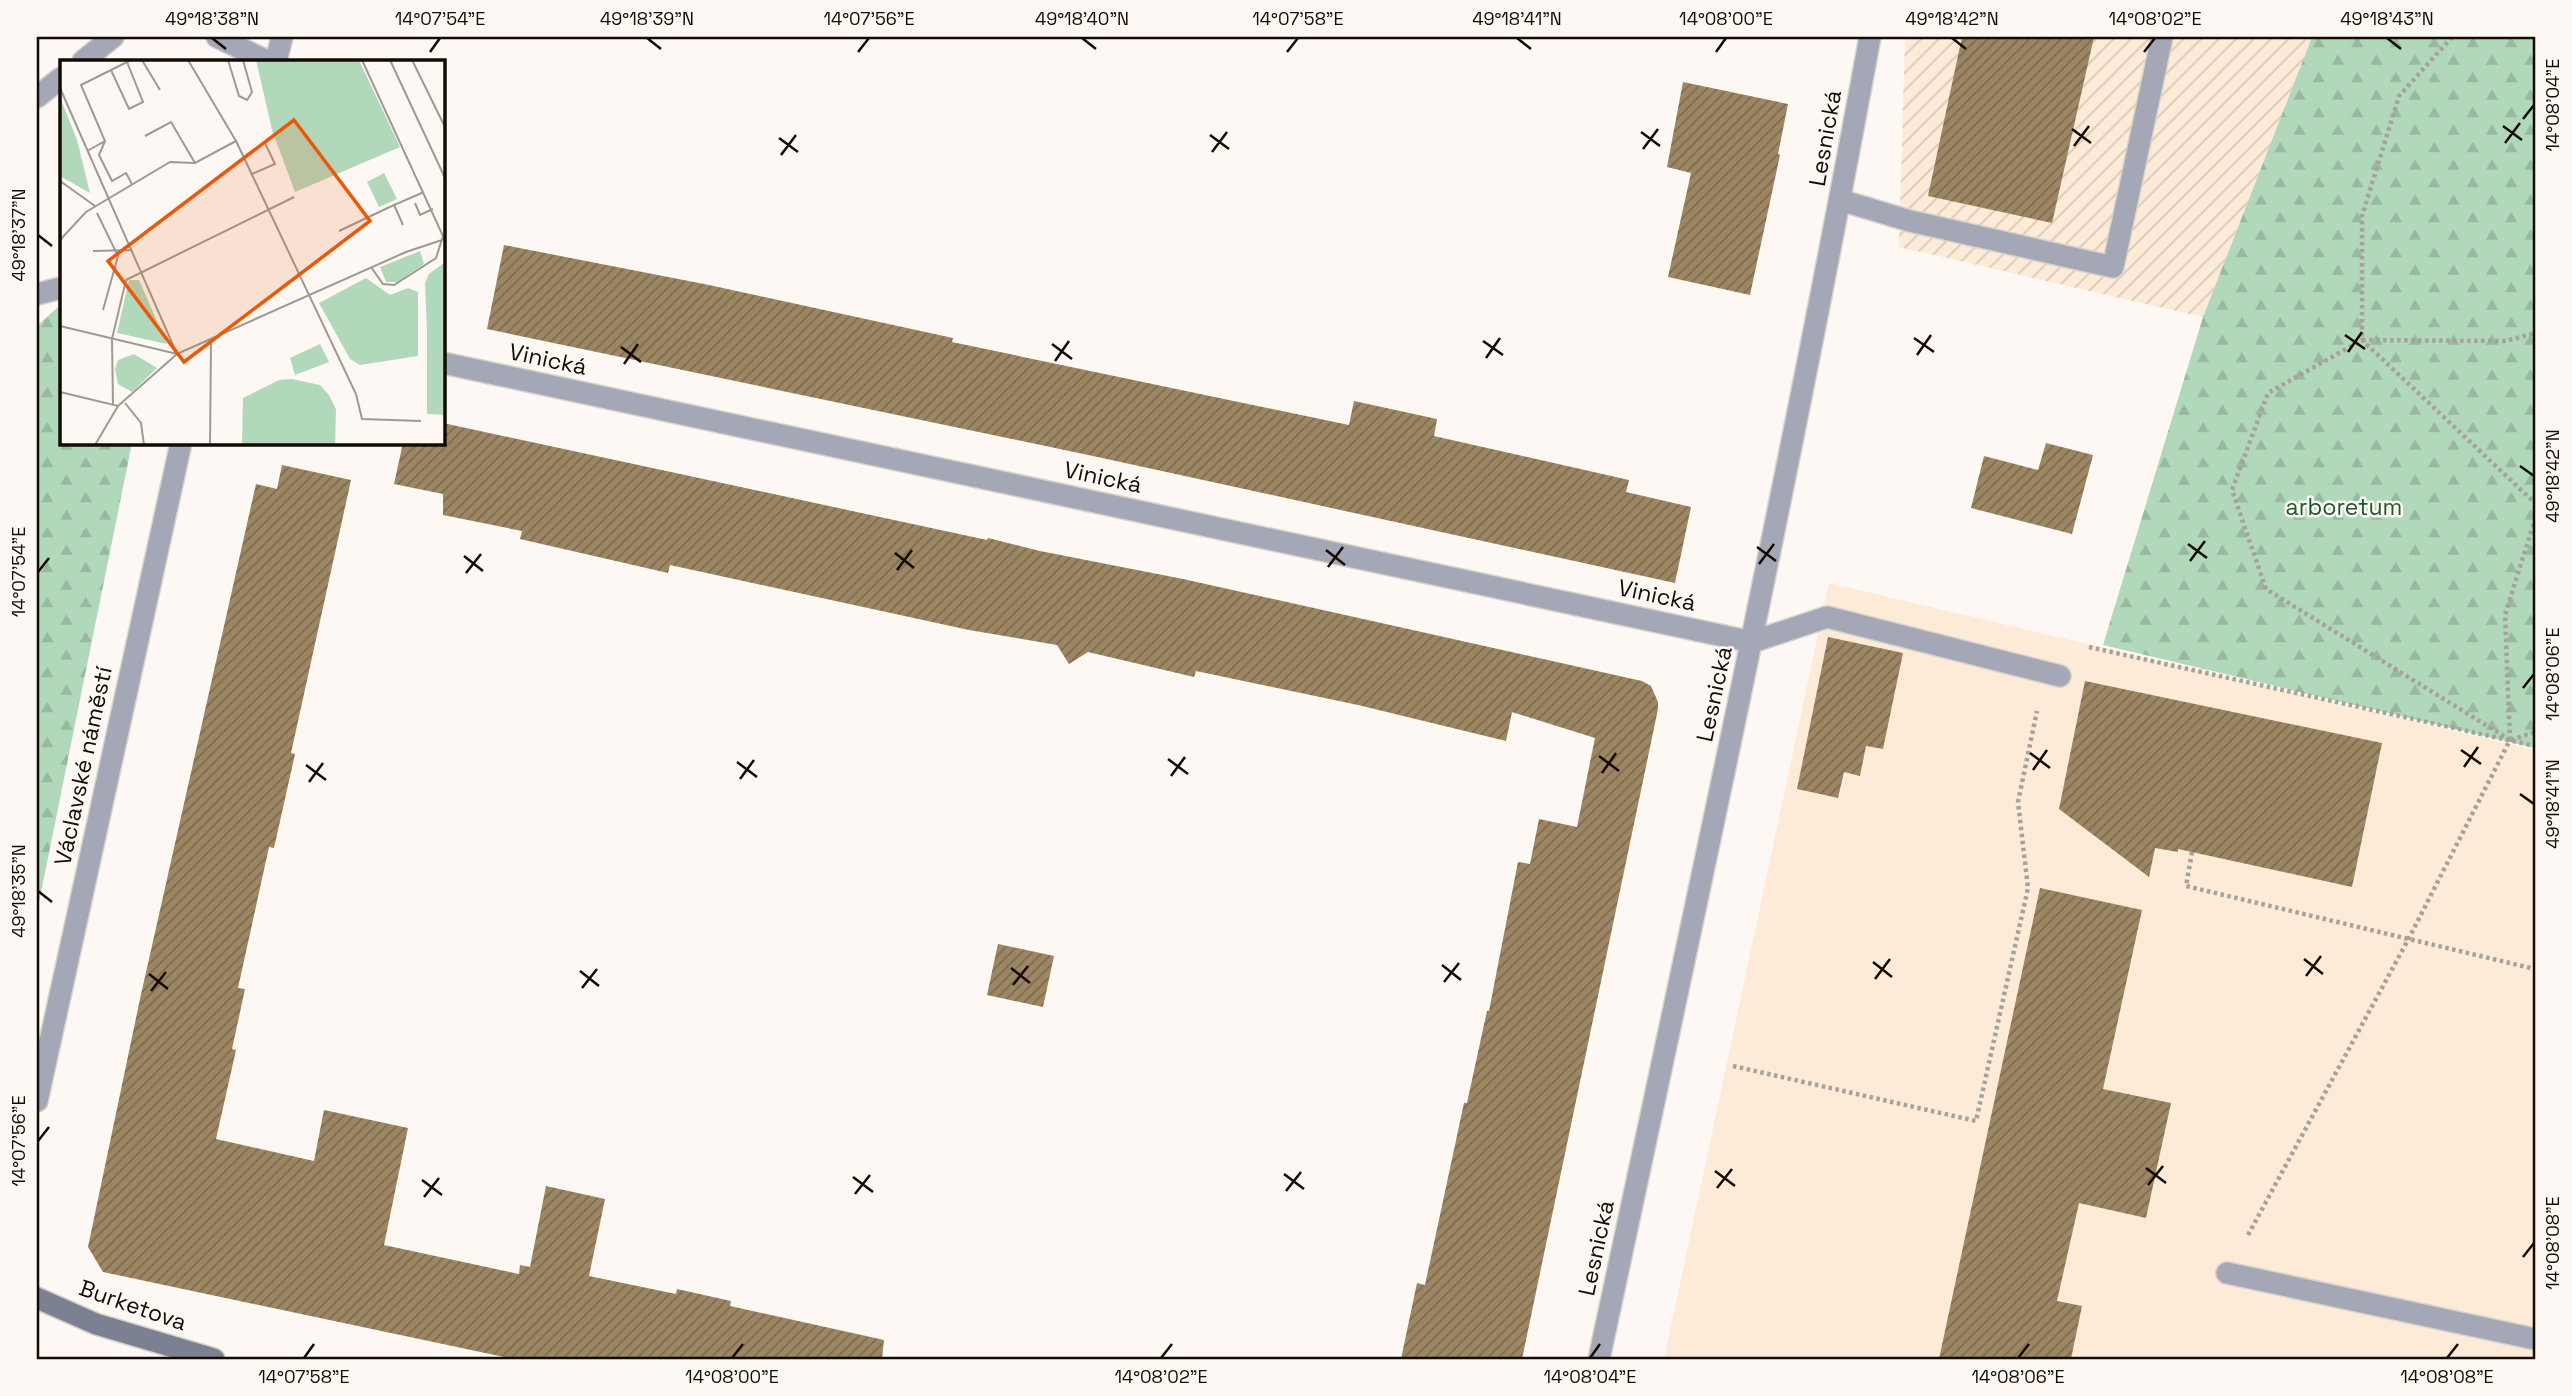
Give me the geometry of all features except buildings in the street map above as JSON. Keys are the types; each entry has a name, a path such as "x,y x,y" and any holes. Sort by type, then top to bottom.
{"main road":[{"name":"Burketova","path":"37,1298 96,1324 214,1359"}],"street":[{"path":"84,60 113,37"},
{"path":"217,37 265,60"},
{"path":"276,60 282,37"},
{"name":"Lesnická","path":"1599,1359 1752,642 1870,37"},
{"path":"1840,200 1910,221 2113,267 2162,37"},
{"path":"37,97 60,79"},
{"path":"37,294 60,288"},
{"name":"Vinická","path":"444,363 1752,642"},
{"name":"Václavské náměstí","path":"37,1101 181,444"},
{"path":"1752,642 1827,617 2053,674"},
{"path":"2227,1273 2535,1339"}],"path":[{"path":"2452,37 2399,96 2362,216 2362,340 2535,503"},
{"path":"2535,333 2506,341 2362,340 2268,393 2232,490 2266,589 2510,740 2535,732"},
{"path":"2227,1273 2409,938 2510,740 2505,615 2535,519"},
{"path":"2088,646 2535,746"},
{"path":"1733,1066 1976,1121 2028,888 2018,802 2053,674"},
{"path":"2192,852 2186,886 2535,969"}],"shaded area":[{"path":"1905,37 2312,37 2203,317 1899,247"},
{"path":"1829,583 2535,750 2535,1359 1664,1359"}],"green space":[{"name":"arboretum","path":"2312,37 2535,37 2535,748 2103,645 2203,317"},
{"path":"58,307 60,308 60,444 132,444 37,912 37,326"}]}
